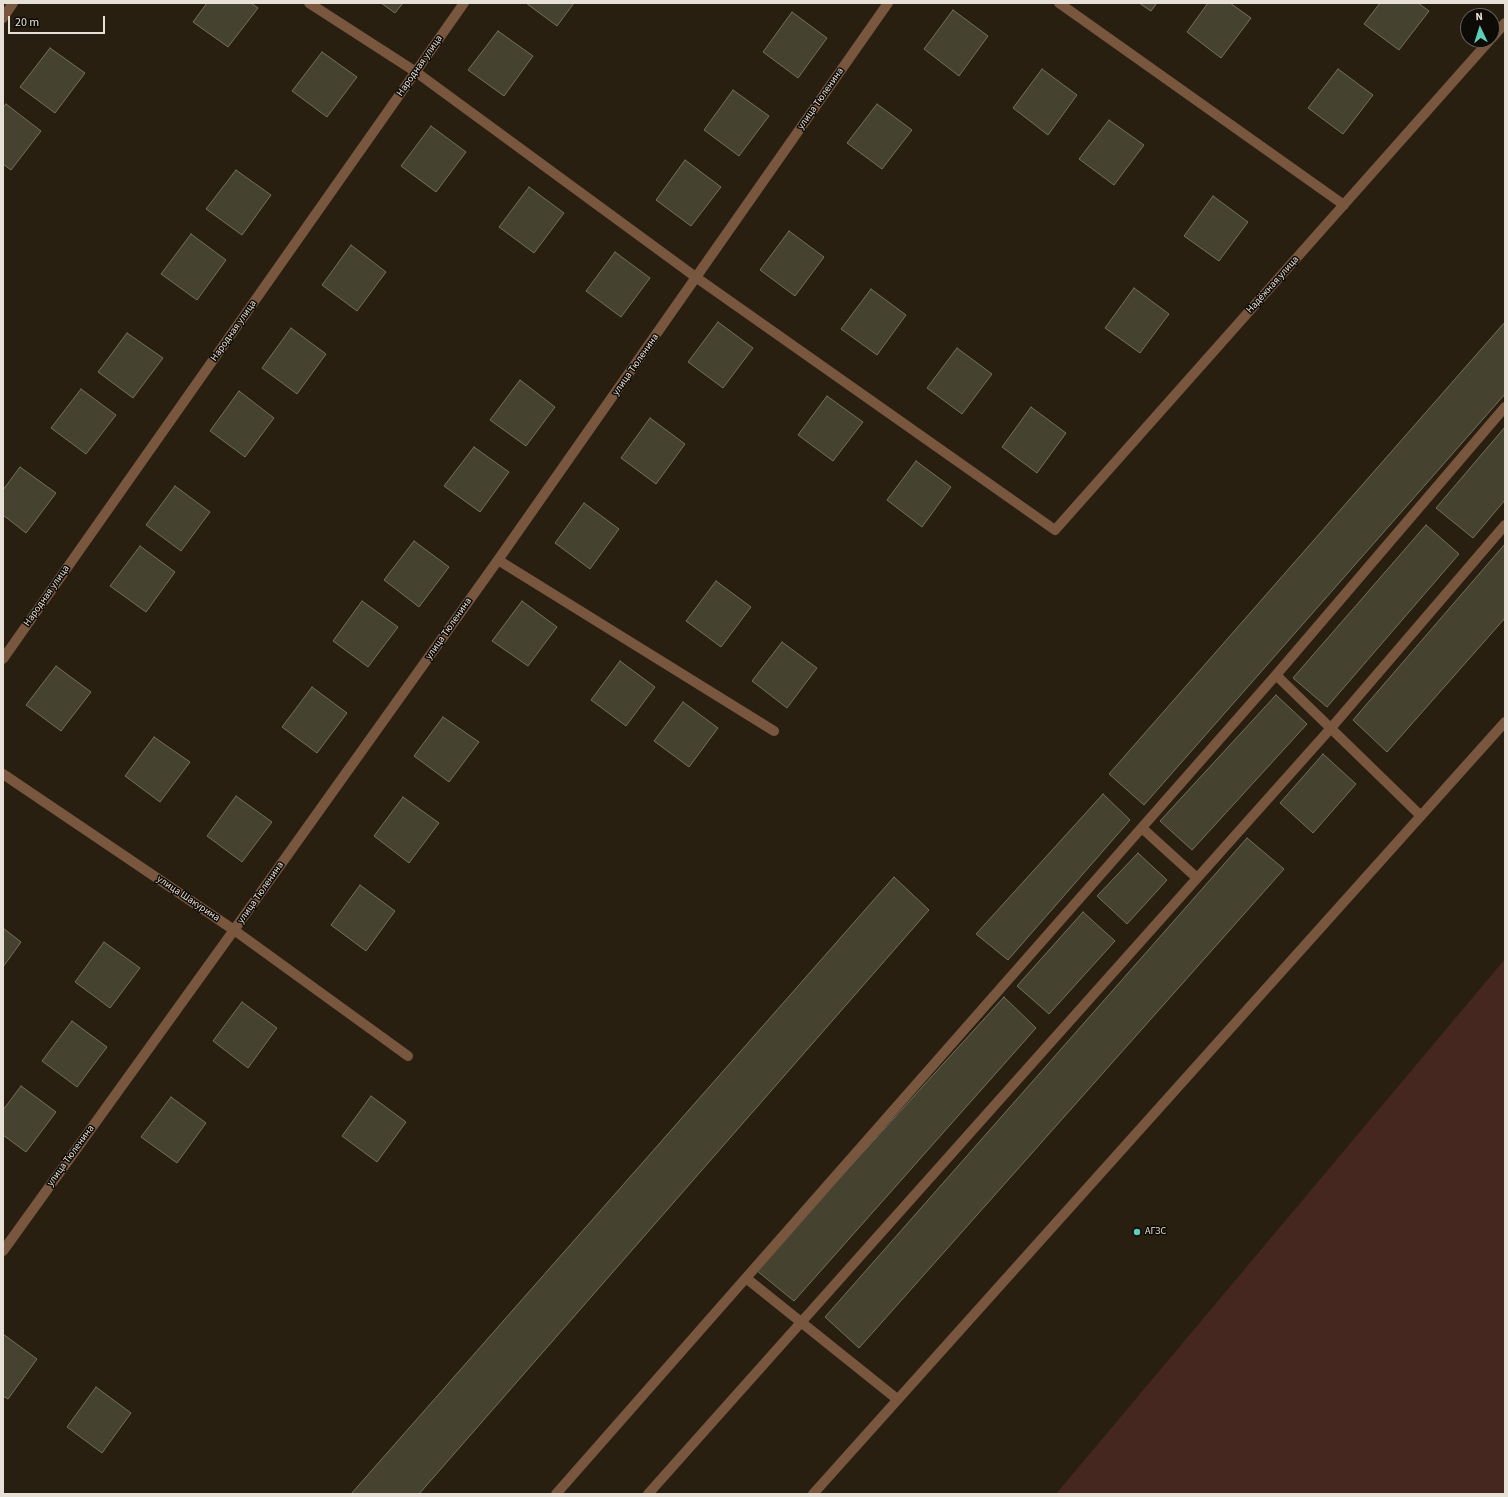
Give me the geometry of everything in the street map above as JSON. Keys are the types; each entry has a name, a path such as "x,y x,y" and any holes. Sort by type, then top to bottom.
{"street":[{"path":"3,18 13,3"},
{"path":"309,3 416,72 697,278"},
{"name":"Народная улица","path":"3,659 464,3"},
{"name":"улица Тюленина","path":"3,1251 498,560 697,278 888,3"},
{"path":"1059,3 1344,205"},
{"name":"Надёжная улица","path":"697,278 1055,530 1483,48"},
{"path":"556,1494 1142,828 1505,408"},
{"path":"648,1494 1331,728 1505,525"},
{"path":"498,560 774,731"},
{"path":"1276,674 1421,816"},
{"path":"813,1494 1505,722"},
{"name":"улица Шакурина","path":"3,774 234,930 408,1056"},
{"path":"1142,828 1197,878"},
{"path":"746,1278 802,1321 897,1399"}],"shaded area":[{"path":"1505,959 1505,1494 1056,1494"}],"building":[{"path":"207,3 251,3 258,8 228,47 193,22"},
{"path":"381,3 403,3 395,13"},
{"path":"526,3 574,3 557,26"},
{"path":"1139,3 1157,3 1151,11"},
{"path":"1208,3 1230,3 1251,18 1221,58 1187,32"},
{"path":"1380,3 1418,3 1429,11 1399,50 1364,24"},
{"path":"953,10 988,36 959,76 924,49"},
{"path":"792,12 827,38 798,78 763,52"},
{"path":"498,31 533,56 504,96 468,70"},
{"path":"50,48 85,73 55,113 20,87"},
{"path":"322,52 357,77 327,117 292,91"},
{"path":"1042,69 1077,95 1048,135 1013,108"},
{"path":"1338,69 1373,95 1343,134 1308,108"},
{"path":"733,90 769,116 739,156 704,130"},
{"path":"6,104 41,131 11,170 3,164 3,108"},
{"path":"877,104 912,130 882,169 847,143"},
{"path":"1109,120 1144,145 1114,185 1079,159"},
{"path":"431,126 466,152 436,192 401,166"},
{"path":"685,160 721,187 691,226 656,200"},
{"path":"236,170 271,195 242,235 206,209"},
{"path":"529,187 564,213 534,253 499,227"},
{"path":"1213,196 1248,222 1219,261 1184,236"},
{"path":"789,231 824,257 795,296 760,270"},
{"path":"191,234 226,260 197,300 161,274"},
{"path":"351,245 386,272 357,311 322,285"},
{"path":"615,252 650,278 621,317 586,291"},
{"path":"1134,288 1169,314 1140,353 1105,328"},
{"path":"871,289 906,315 877,355 841,329"},
{"path":"718,322 753,348 723,388 688,362"},
{"path":"1505,322 1505,394 1144,805 1109,774"},
{"path":"291,328 326,354 297,394 262,368"},
{"path":"127,333 163,358 133,398 98,372"},
{"path":"957,348 992,374 962,414 927,388"},
{"path":"520,380 555,407 526,446 490,420"},
{"path":"81,389 116,415 86,454 51,428"},
{"path":"239,391 274,418 245,457 210,431"},
{"path":"827,396 863,422 833,461 798,435"},
{"path":"1031,407 1066,433 1037,473 1002,447"},
{"path":"650,418 685,444 656,484 621,458"},
{"path":"1505,427 1505,500 1473,538 1436,508"},
{"path":"474,447 509,472 480,512 444,486"},
{"path":"916,461 951,487 922,527 887,500"},
{"path":"20,467 56,493 26,533 3,515 3,490"},
{"path":"175,486 210,512 181,551 146,525"},
{"path":"584,503 619,529 590,569 555,543"},
{"path":"1426,525 1459,554 1327,707 1293,678"},
{"path":"414,541 449,567 419,607 384,580"},
{"path":"1505,544 1505,618 1387,752 1353,720"},
{"path":"140,546 175,572 146,612 110,586"},
{"path":"716,581 751,607 721,647 686,621"},
{"path":"362,601 398,627 368,667 333,641"},
{"path":"522,601 557,627 528,666 492,641"},
{"path":"782,642 817,668 787,708 752,681"},
{"path":"620,661 655,687 626,726 591,700"},
{"path":"56,666 91,692 61,731 26,705"},
{"path":"312,687 347,713 317,753 282,727"},
{"path":"1276,695 1307,724 1192,850 1160,821"},
{"path":"683,702 718,728 689,767 654,741"},
{"path":"443,717 479,742 449,782 414,756"},
{"path":"154,737 190,762 160,802 125,776"},
{"path":"1323,754 1356,784 1313,833 1280,803"},
{"path":"1103,794 1130,820 1008,960 976,934"},
{"path":"236,796 272,822 242,862 207,836"},
{"path":"403,797 439,823 409,863 374,836"},
{"path":"1247,838 1284,869 859,1348 825,1317"},
{"path":"1138,853 1167,880 1127,924 1097,896"},
{"path":"894,877 929,910 419,1494 351,1494"},
{"path":"360,885 395,911 366,951 331,925"},
{"path":"1083,912 1115,941 1049,1014 1017,986"},
{"path":"3,928 21,942 3,967"},
{"path":"104,942 140,968 110,1008 75,982"},
{"path":"1004,997 1036,1028 794,1301 756,1270"},
{"path":"242,1002 277,1028 248,1068 213,1041"},
{"path":"72,1021 107,1047 77,1087 42,1061"},
{"path":"21,1086 56,1112 26,1152 3,1135 3,1110"},
{"path":"371,1096 406,1122 377,1162 342,1136"},
{"path":"171,1097 206,1123 177,1163 141,1137"},
{"path":"3,1334 37,1359 8,1399 3,1396"},
{"path":"96,1387 131,1413 102,1453 67,1427"}],"place":[{"name":"АГЗС","path":"1137,1232"}]}
